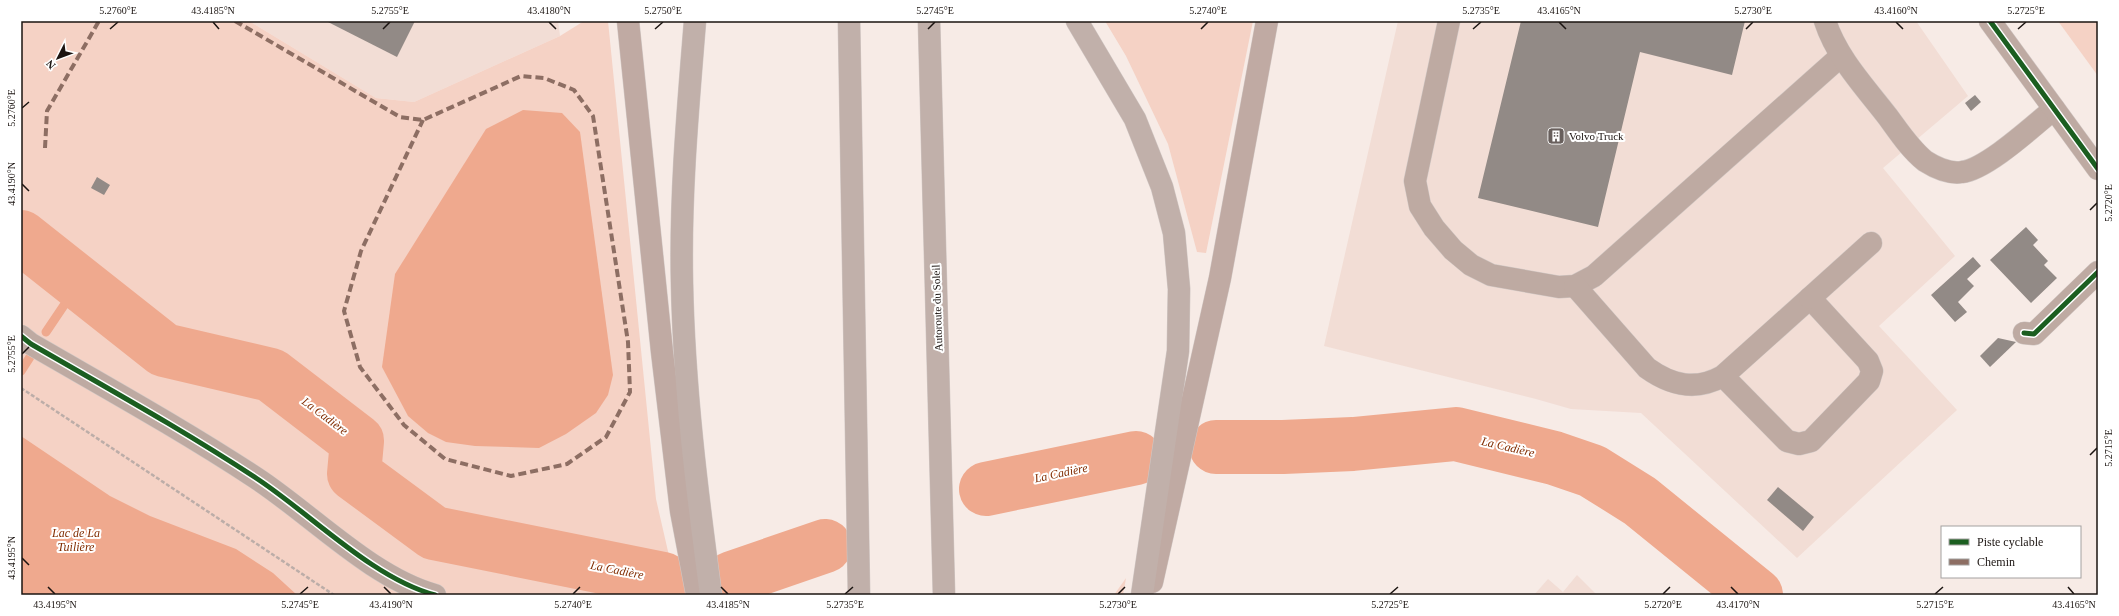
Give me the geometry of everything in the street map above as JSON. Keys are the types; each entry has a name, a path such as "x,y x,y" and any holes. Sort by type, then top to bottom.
{"highway":[{"path":"695,21 683,180 682,282 684,351 700,510 700,569 711,595"},
{"path":"849,21 859,595"},
{"name":"Autoroute du Soleil","path":"930,21 944,595"},
{"path":"1077,21 1135,119 1162,187 1174,233 1179,289 1178,351 1142,595"}],"main road":[{"path":"628,21 662,352 681,511 700,569 697,595"},
{"path":"1149,595 1170,509 1220,278 1267,21"}],"street":[{"path":"1450,21 1415,181 1420,206 1434,228 1453,250 1471,265 1491,275 1559,287 1576,286 1594,276 1841,56"},
{"path":"1825,21 1841,56 1915,151 1936,167 1949,172 1962,172 1974,169 1986,162 2054,109"},
{"path":"1990,21 2098,169"},
{"path":"1576,286 1647,368 1661,378 1694,386 1713,381 1724,376 1871,243"},
{"path":"2024,333 2034,334 2098,272"},
{"path":"1724,376 1787,441 1799,444 1811,440 1869,381 1872,371 1868,361 1810,298"},
{"path":"21,336 31,344 167,422 257,478 374,566 416,590 435,595"}],"path":[{"path":"22,388 334,595"}],"shaded area":[{"path":"21,21 249,21 376,98 414,102 560,36 584,21 608,21 656,499 678,595 21,595"},
{"path":"249,21 558,21 560,36 414,102 376,98"},
{"path":"1105,21 1253,21 1206,253 1197,252 1168,144 1126,56"},
{"path":"1398,21 1916,21 1968,96 1883,168 1955,256 1879,326 1957,410 1797,558 1641,413 1571,409 1324,346"},
{"path":"2058,21 2098,21 2098,76"},
{"path":"1577,575 1597,595 1534,595 1548,579 1563,592"},
{"path":"1126,578 1123,595 1114,595"}],"water":[{"path":"523,110 562,113 580,132 613,375 608,395 596,413 566,434 539,448 475,446 446,442 428,433 408,416 382,367 395,274 486,129"},
{"name":"Lac de La Tuilière","path":"21,436 110,496 150,516 236,549 273,573 297,595 21,595"}],"building":[{"path":"326,21 415,21 397,57"},
{"name":"Volvo Truck","path":"1521,21 1745,21 1732,75 1640,52 1598,227 1478,198"},
{"path":"1975,95 1981,102 1971,111 1965,103"},
{"path":"97,177 110,185 104,195 91,188"},
{"path":"2026,227 2038,240 2033,245 2048,261 2044,265 2057,278 2031,303 1990,260"},
{"path":"1973,257 1981,266 1967,279 1974,286 1958,302 1967,312 1955,322 1931,295"},
{"path":"1998,338 2016,342 1990,367 1980,356"},
{"path":"1778,487 1814,517 1803,531 1767,500"}],"waterway":[{"name":"La Cadière","path":"21,237 164,350 271,375 357,441 354,474 434,533 663,579"},
{"path":"46,332 79,283"},
{"path":"21,371 30,357"},
{"name":"La Cadière","path":"1216,447 1283,447 1353,444 1456,434 1554,458 1592,471 1640,501 1756,595"},
{"name":"La Cadière","path":"986,489 1136,458"},
{"name":"La Cadière","path":"732,578 825,546"},
{"path":"656,595 663,579"}],"marked path":[{"path":"45,148 47,111 99,21"},
{"path":"235,21 400,117 423,120 521,76 544,78 574,90 593,116 628,342 630,392 606,437 567,464 511,476 445,459 404,425 360,367 344,311 361,251 423,120"}],"cycle path":[{"path":"1990,21 2098,169"},
{"path":"2024,333 2034,334 2098,272"},
{"path":"21,336 31,344 173,426 256,478 342,544 388,575 411,587 435,595"}],"place":[{"name":"Volvo Truck","path":"1556,136"}]}
